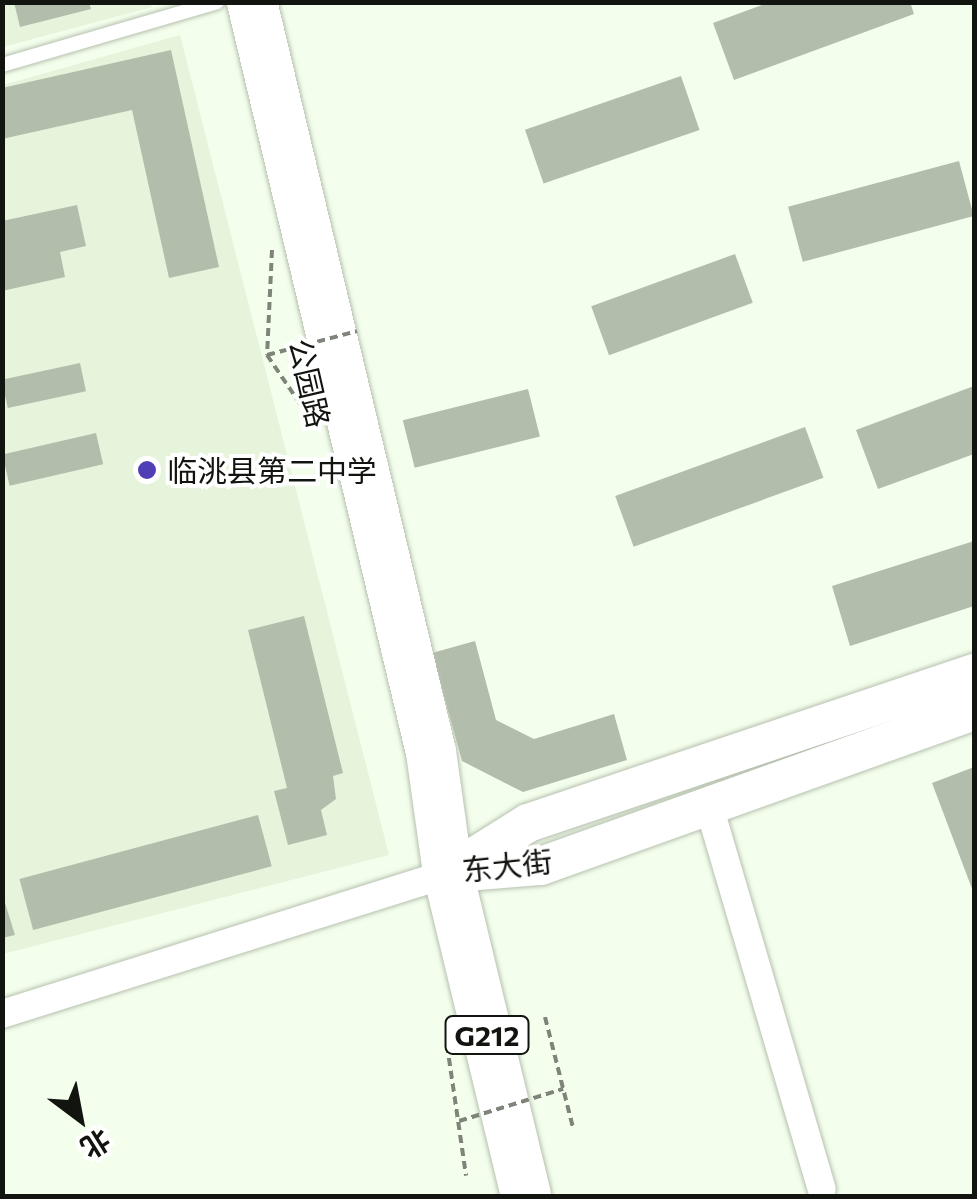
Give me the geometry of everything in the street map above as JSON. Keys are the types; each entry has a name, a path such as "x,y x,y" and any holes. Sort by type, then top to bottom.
{"highway":[{"name":"公园路","path":"219,2 397,755 448,874"},
{"name":"公园路","path":"252,2 431,752 448,874 526,1196"}],"main road":[{"name":"东大街","path":"448,874 528,823 974,673"},
{"name":"东大街","path":"448,874 541,866 974,712"}],"street":[{"path":"709,806 822,1189"},
{"path":"2,1014 448,874"}],"lane":[{"path":"2,64 219,2"}],"path":[{"path":"273,226 267,355 322,437"},
{"path":"267,355 357,331"},
{"path":"545,1017 573,1128"},
{"path":"448,1045 466,1176"},
{"path":"458,1122 563,1089"}],"shaded area":[{"path":"3,3 151,3 152,7 3,47"},
{"name":"临洮县第二中学","path":"180,35 389,855 3,954 3,85"}],"building":[{"path":"14,2 89,2 91,9 20,27"},
{"path":"770,2 910,2 914,14 734,80 713,23"},
{"path":"171,50 219,267 169,278 132,110 2,139 2,88"},
{"path":"681,76 700,130 544,184 525,130"},
{"path":"959,161 974,216 803,262 788,207"},
{"path":"77,205 86,246 60,252 65,277 2,291 2,221"},
{"path":"735,254 753,303 609,355 591,306"},
{"path":"80,363 86,391 8,408 2,380"},
{"path":"974,386 974,454 878,489 856,430"},
{"path":"528,389 540,437 415,468 403,420"},
{"path":"805,427 823,478 634,547 615,496"},
{"path":"96,433 103,464 10,486 2,455"},
{"path":"974,541 974,606 850,646 832,586"},
{"path":"304,616 343,773 333,776 336,799 321,810 327,835 288,845 274,791 287,788 248,630"},
{"path":"475,641 496,720 534,739 614,714 627,760 523,792 462,761 432,653"},
{"path":"974,767 974,894 932,783"},
{"path":"258,815 272,866 33,930 19,879"},
{"path":"2,893 15,935 2,938"}],"place":[{"name":"临洮县第二中学","path":"147,470"}]}
